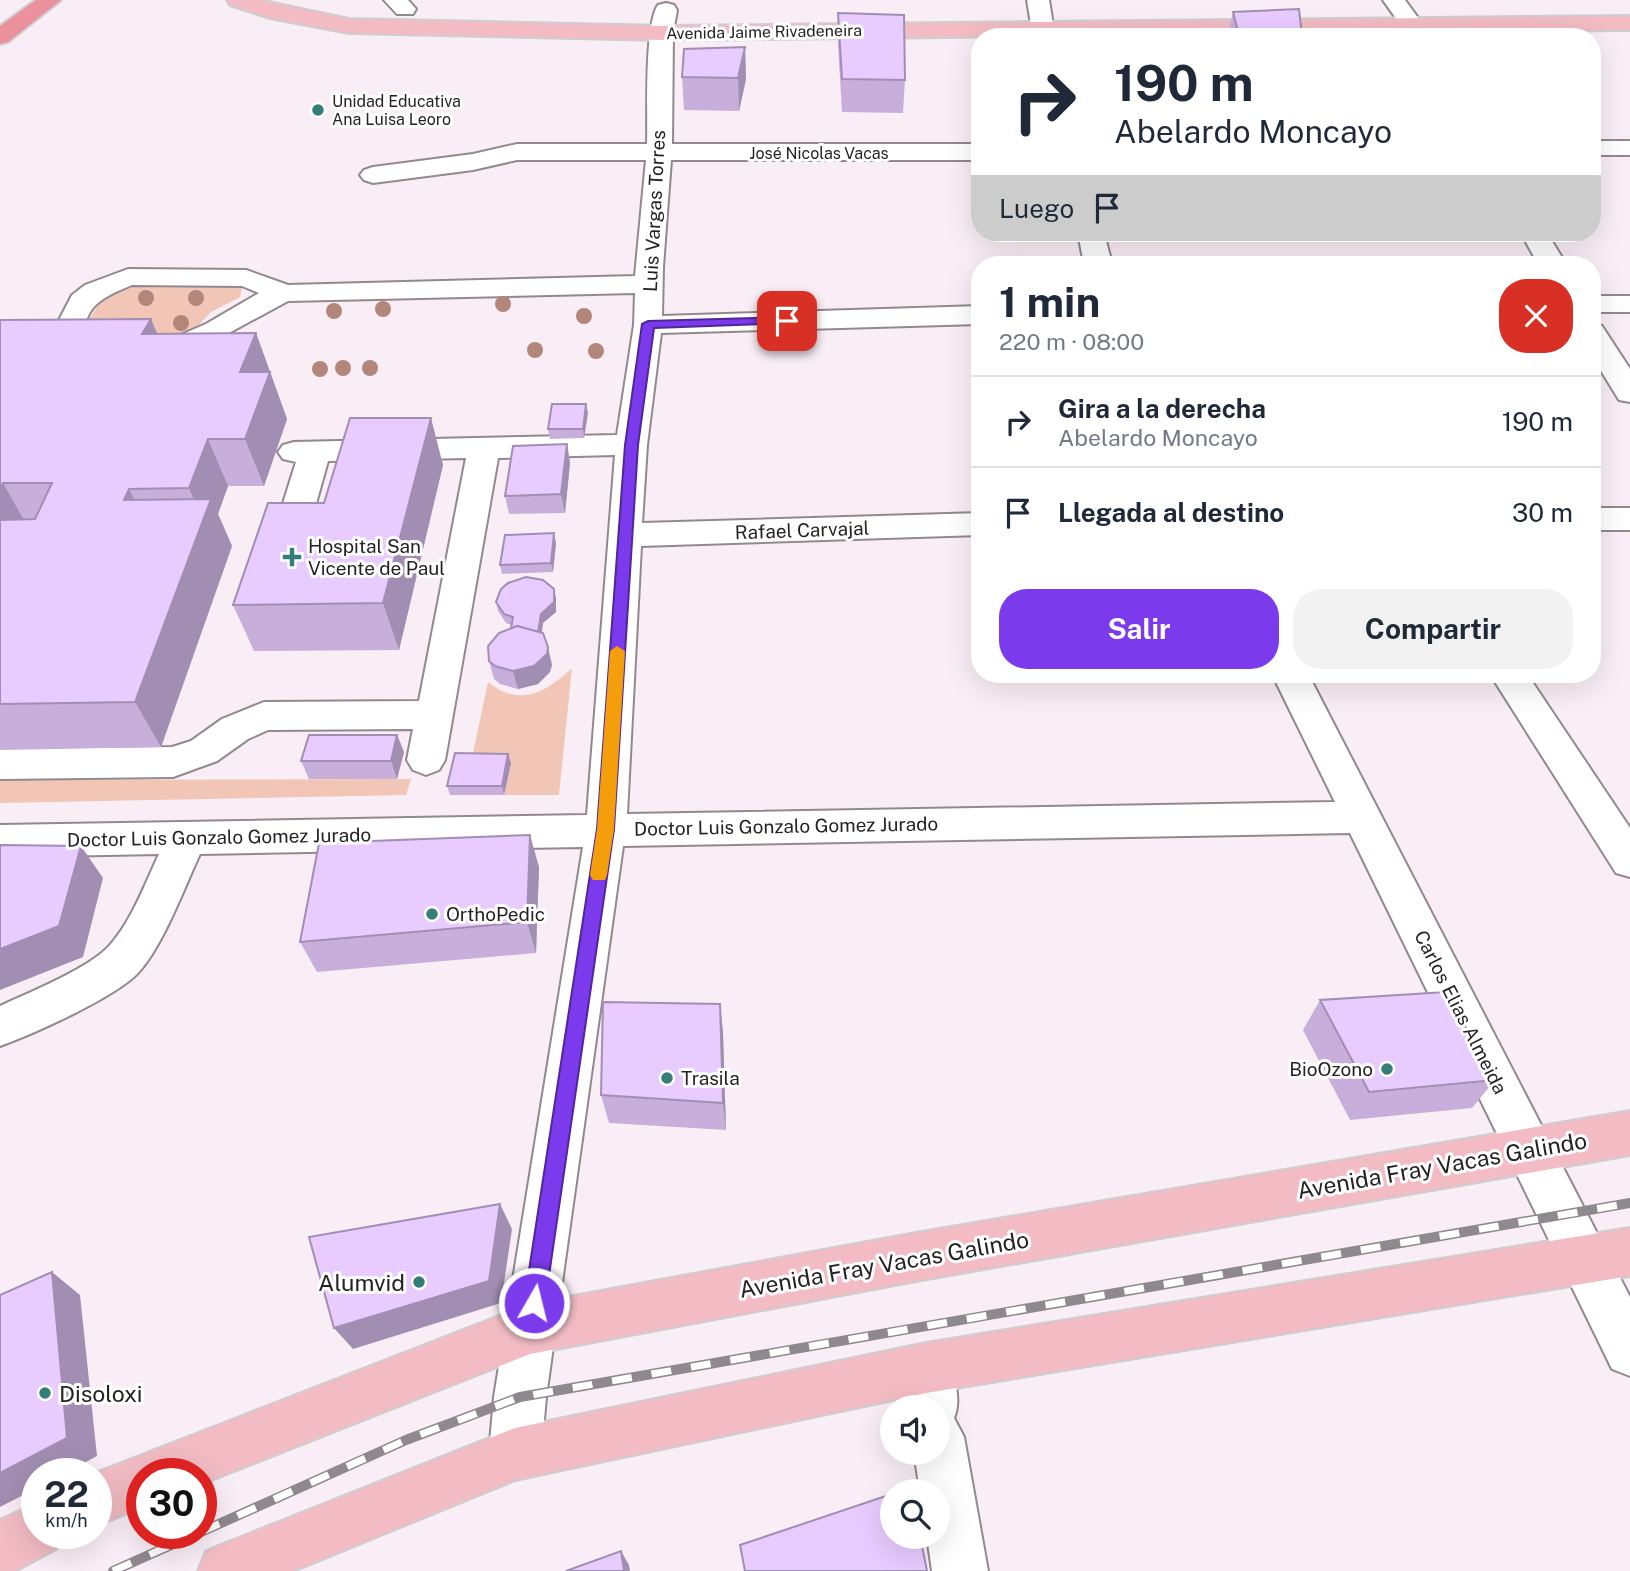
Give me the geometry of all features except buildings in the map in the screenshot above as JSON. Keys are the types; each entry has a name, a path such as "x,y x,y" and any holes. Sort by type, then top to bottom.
{"highway":[{"path":"10,6 40,0"},
{"path":"0,37 50,0"}],"main road":[{"name":"Avenida Jaime Rivadeneira","path":"238,0 270,11 349,26 665,16 971,29"},
{"path":"1011,4 1038,1 1066,3"},
{"path":"1367,2 1422,1"},
{"path":"368,5 583,10"},
{"name":"Avenida Jaime Rivadeneira","path":"1497,28 1630,23"},
{"name":"Avenida Fray Vacas Galindo","path":"200,1458 530,1329 916,1257 1630,1133"},
{"path":"226,1571 515,1454 930,1387 1607,1256"},
{"path":"0,1550 21,1539"}],"street":[{"path":"1038,1 1042,28"},
{"path":"1394,1 1415,28"},
{"name":"Luis Vargas Torres","path":"515,1454 530,1329 606,829 631,445 648,324 665,16"},
{"path":"1601,148 1630,148"},
{"name":"José Nicolas Vacas","path":"373,175 473,162 517,152 971,152"},
{"path":"285,293 246,278 128,277 95,291 82,301 71,324 71,334 82,342 101,346 172,346 194,340 268,298 285,293 649,284"},
{"path":"1601,304 1630,303"},
{"path":"648,324 971,315"},
{"path":"1601,346 1630,393"},
{"path":"291,532 304,452 631,445"},
{"path":"426,760 484,448"},
{"path":"1601,519 1630,519"},
{"name":"Rafael Carvajal","path":"625,535 971,524"},
{"name":"Carlos Elias Almeida","path":"1295,683 1531,1149 1607,1256 1630,1351"},
{"path":"1513,683 1630,861"},
{"path":"0,764 173,762 204,751 235,729 264,716 433,715"},
{"name":"Doctor Luis Gonzalo Gomez Jurado","path":"0,841 1362,817"},
{"path":"0,1027 25,1017 122,962 155,905 187,839"},
{"path":"943,1465 960,1571"}],"shaded area":[{"path":"126,287 242,288 240,297 211,312 195,329 173,337 86,324 105,295"},
{"path":"572,668 559,795 504,795 510,763 471,762 488,682 511,694 532,694 553,684"},
{"path":"411,779 406,795 0,803 0,780"}],"railway":[{"path":"217,1525 406,1440 520,1397 1630,1203"},
{"path":"113,1571 162,1549"}],"slow traffic":[{"path":"599,875 606,829 617,651"}],"place":[{"name":"Unidad Educativa Ana Luisa Leoro","path":"318,110"},
{"name":"Hospital San Vicente de Paul","path":"292,557"},
{"name":"OrthoPedic","path":"432,914"},
{"name":"BioOzono","path":"1387,1069"},
{"name":"Trasila","path":"667,1078"},
{"name":"Alumvid","path":"419,1282"},
{"name":"Disoloxi","path":"45,1393"}],"route":[{"path":"534,1303 606,829 631,445 648,324 787,321"}]}
